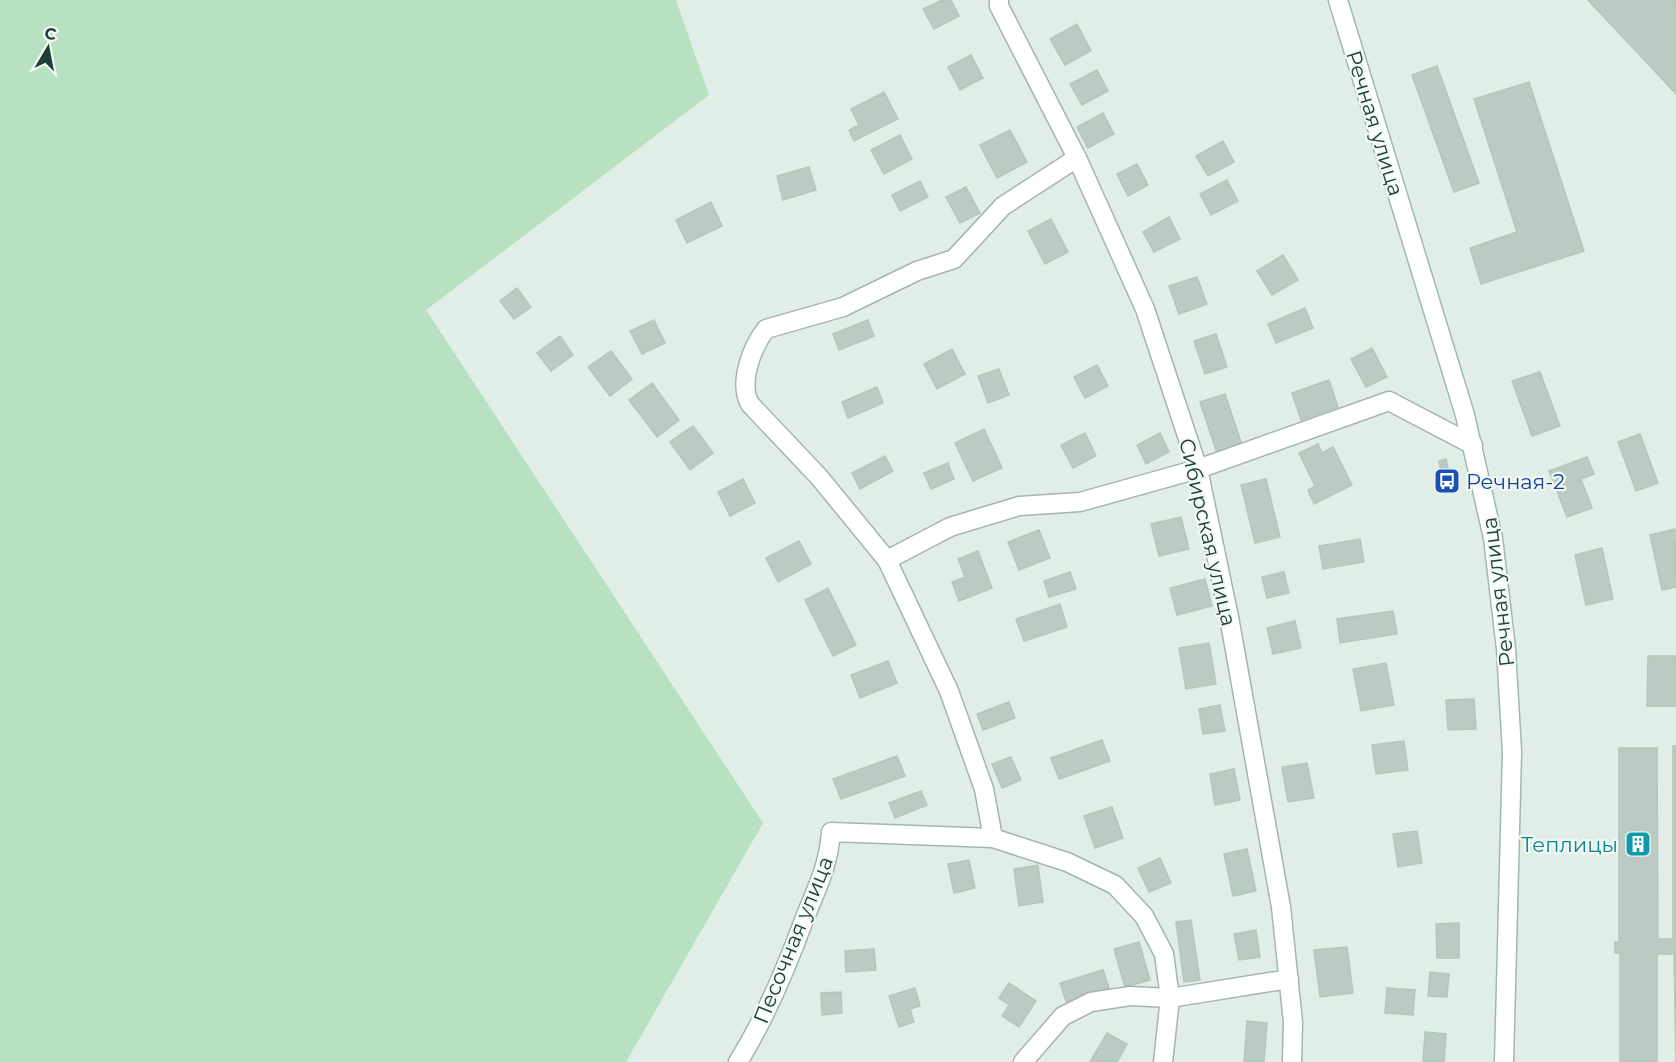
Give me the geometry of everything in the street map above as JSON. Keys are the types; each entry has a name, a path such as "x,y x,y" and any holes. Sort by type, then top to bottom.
{"street":[{"name":"Сибирская улица","path":"999,0 999,6 1077,158 1145,309 1198,469 1235,652 1281,907 1293,1022 1292,1062"},
{"name":"Речная улица","path":"1338,0 1473,445 1488,507 1497,569 1511,712 1512,801 1504,1062"},
{"path":"993,838 984,789 949,691 887,560 819,477 750,404 745,396 745,387 751,356 763,333 771,327 843,307 916,271 954,259 1003,206 1077,158"},
{"path":"887,560 950,527 1018,506 1080,502 1198,469 1389,401 1473,445"},
{"name":"Песочная улица","path":"738,1062 754,1037 783,975 828,861 831,832 993,838 1067,862 1114,885 1144,916 1164,954 1170,998 1163,1062"},
{"path":"1023,1062 1063,1016 1091,1002 1130,996 1170,998 1289,979"}],"green space":[{"path":"0,0 676,0 709,95 426,310 763,823 626,1062 0,1062"}],"building":[{"path":"942,0 951,0 959,16 934,29 923,9"},
{"path":"1588,0 1676,0 1676,94"},
{"path":"1077,24 1091,51 1065,65 1050,39"},
{"path":"971,55 983,78 960,90 948,67"},
{"path":"1437,66 1479,183 1454,192 1412,75"},
{"path":"1097,70 1108,91 1082,105 1070,84"},
{"path":"1529,82 1584,251 1481,284 1470,248 1517,232 1474,99"},
{"path":"884,92 898,119 854,141 849,130 859,125 851,109"},
{"path":"1103,113 1114,134 1088,148 1077,127"},
{"path":"1010,130 1027,162 997,178 980,145"},
{"path":"900,135 912,159 884,174 871,150"},
{"path":"1223,141 1234,162 1208,176 1196,156"},
{"path":"1137,164 1148,185 1128,196 1117,174"},
{"path":"809,167 816,190 783,200 777,176"},
{"path":"1227,180 1238,201 1211,215 1200,194"},
{"path":"920,181 928,197 900,211 892,195"},
{"path":"966,187 980,213 960,223 946,197"},
{"path":"711,202 722,226 687,243 676,220"},
{"path":"1169,217 1180,239 1154,252 1143,232"},
{"path":"1051,219 1068,252 1045,264 1028,231"},
{"path":"1283,255 1298,280 1272,295 1257,271"},
{"path":"1197,277 1207,304 1179,314 1169,286"},
{"path":"517,288 531,307 514,319 500,301"},
{"path":"1305,308 1313,328 1276,343 1268,324"},
{"path":"654,320 665,343 642,354 630,331"},
{"path":"868,320 874,336 839,350 833,334"},
{"path":"1216,334 1227,367 1205,374 1194,341"},
{"path":"560,336 573,355 551,371 537,353"},
{"path":"1372,348 1387,377 1366,387 1351,359"},
{"path":"952,349 965,374 937,389 924,364"},
{"path":"611,351 632,379 610,396 588,367"},
{"path":"1097,365 1108,386 1085,398 1074,377"},
{"path":"999,369 1009,395 988,403 978,376"},
{"path":"1540,372 1560,426 1532,436 1512,381"},
{"path":"1329,380 1338,407 1301,420 1292,393"},
{"path":"652,383 679,420 657,437 629,400"},
{"path":"877,387 883,403 848,418 842,402"},
{"path":"1225,394 1242,445 1217,453 1200,402"},
{"path":"693,426 713,453 690,470 670,442"},
{"path":"984,429 1002,468 973,481 955,443"},
{"path":"1085,433 1096,456 1073,468 1061,445"},
{"path":"1160,433 1169,452 1146,464 1137,445"},
{"path":"1640,434 1658,483 1636,491 1618,442"},
{"path":"1318,444 1322,453 1333,447 1352,485 1314,504 1308,490 1315,486 1299,453"},
{"path":"885,456 893,471 860,489 852,473"},
{"path":"1587,457 1594,474 1581,479 1592,508 1567,517 1549,471"},
{"path":"1446,459 1449,474 1442,476 1439,461"},
{"path":"948,463 954,479 931,489 924,473"},
{"path":"743,479 755,503 730,516 718,492"},
{"path":"1266,479 1280,537 1255,543 1241,485"},
{"path":"1181,517 1189,549 1159,556 1151,524"},
{"path":"1675,529 1676,587 1662,590 1650,535"},
{"path":"1039,530 1050,558 1019,570 1008,542"},
{"path":"1360,539 1364,562 1323,569 1319,546"},
{"path":"799,541 811,564 778,582 766,558"},
{"path":"1602,548 1613,599 1586,605 1575,555"},
{"path":"978,551 992,588 959,601 952,582 965,577 958,559"},
{"path":"1070,572 1076,589 1049,597 1044,581"},
{"path":"1284,572 1289,593 1267,598 1262,577"},
{"path":"1205,579 1212,606 1177,615 1170,588"},
{"path":"828,588 856,645 833,656 805,600"},
{"path":"1060,604 1067,627 1024,641 1016,619"},
{"path":"1393,611 1397,634 1340,643 1337,619"},
{"path":"1295,621 1301,648 1273,654 1267,628"},
{"path":"1209,643 1216,684 1186,689 1179,648"},
{"path":"1648,656 1676,656 1676,706 1647,706"},
{"path":"888,661 897,683 860,698 851,675"},
{"path":"1386,663 1394,705 1361,711 1353,669"},
{"path":"1474,699 1476,729 1448,730 1446,700"},
{"path":"1009,702 1015,718 983,730 977,714"},
{"path":"1220,705 1225,731 1203,734 1199,709"},
{"path":"1102,740 1110,761 1059,779 1051,758"},
{"path":"1404,741 1408,770 1376,774 1372,745"},
{"name":"Теплицы","path":"1673,746 1676,746 1676,1062 1674,954 1657,954 1657,1062 1620,1062 1620,953 1615,953 1615,942 1619,942 1619,748 1657,748 1658,939 1673,939"},
{"path":"897,756 905,776 841,799 833,779"},
{"path":"1011,757 1021,780 1002,788 992,764"},
{"path":"1307,763 1314,798 1288,802 1282,767"},
{"path":"1234,769 1240,800 1215,805 1210,774"},
{"path":"921,791 927,805 895,818 889,803"},
{"path":"1112,807 1123,838 1095,848 1084,816"},
{"path":"1417,831 1422,863 1398,867 1393,834"},
{"path":"1247,849 1256,891 1233,896 1224,854"},
{"path":"1160,858 1171,883 1149,892 1138,868"},
{"path":"969,860 975,888 954,893 948,864"},
{"path":"1038,865 1043,902 1019,906 1014,869"},
{"path":"1191,920 1200,980 1184,982 1176,922"},
{"path":"1459,923 1459,958 1437,958 1436,924"},
{"path":"1256,930 1260,957 1239,960 1234,934"},
{"path":"1139,942 1150,980 1125,987 1114,949"},
{"path":"1347,947 1353,993 1320,997 1314,950"},
{"path":"874,949 876,970 846,972 845,951"},
{"path":"1103,970 1110,991 1067,1004 1060,983"},
{"path":"1430,972 1449,974 1447,997 1428,996"},
{"path":"1009,983 1036,1001 1019,1027 1002,1016 1009,1005 999,998"},
{"path":"915,988 920,1006 910,1009 914,1022 899,1027 889,996"},
{"path":"1387,988 1415,990 1413,1015 1385,1013"},
{"path":"841,992 842,1013 822,1015 821,993"},
{"path":"1247,1021 1267,1023 1264,1062 1244,1062"},
{"path":"1425,1032 1446,1034 1444,1062 1423,1062"},
{"path":"1107,1033 1127,1044 1117,1062 1090,1062"}],"place":[{"name":"Речная-2","path":"1447,481"},
{"name":"Теплицы","path":"1638,844"}]}
